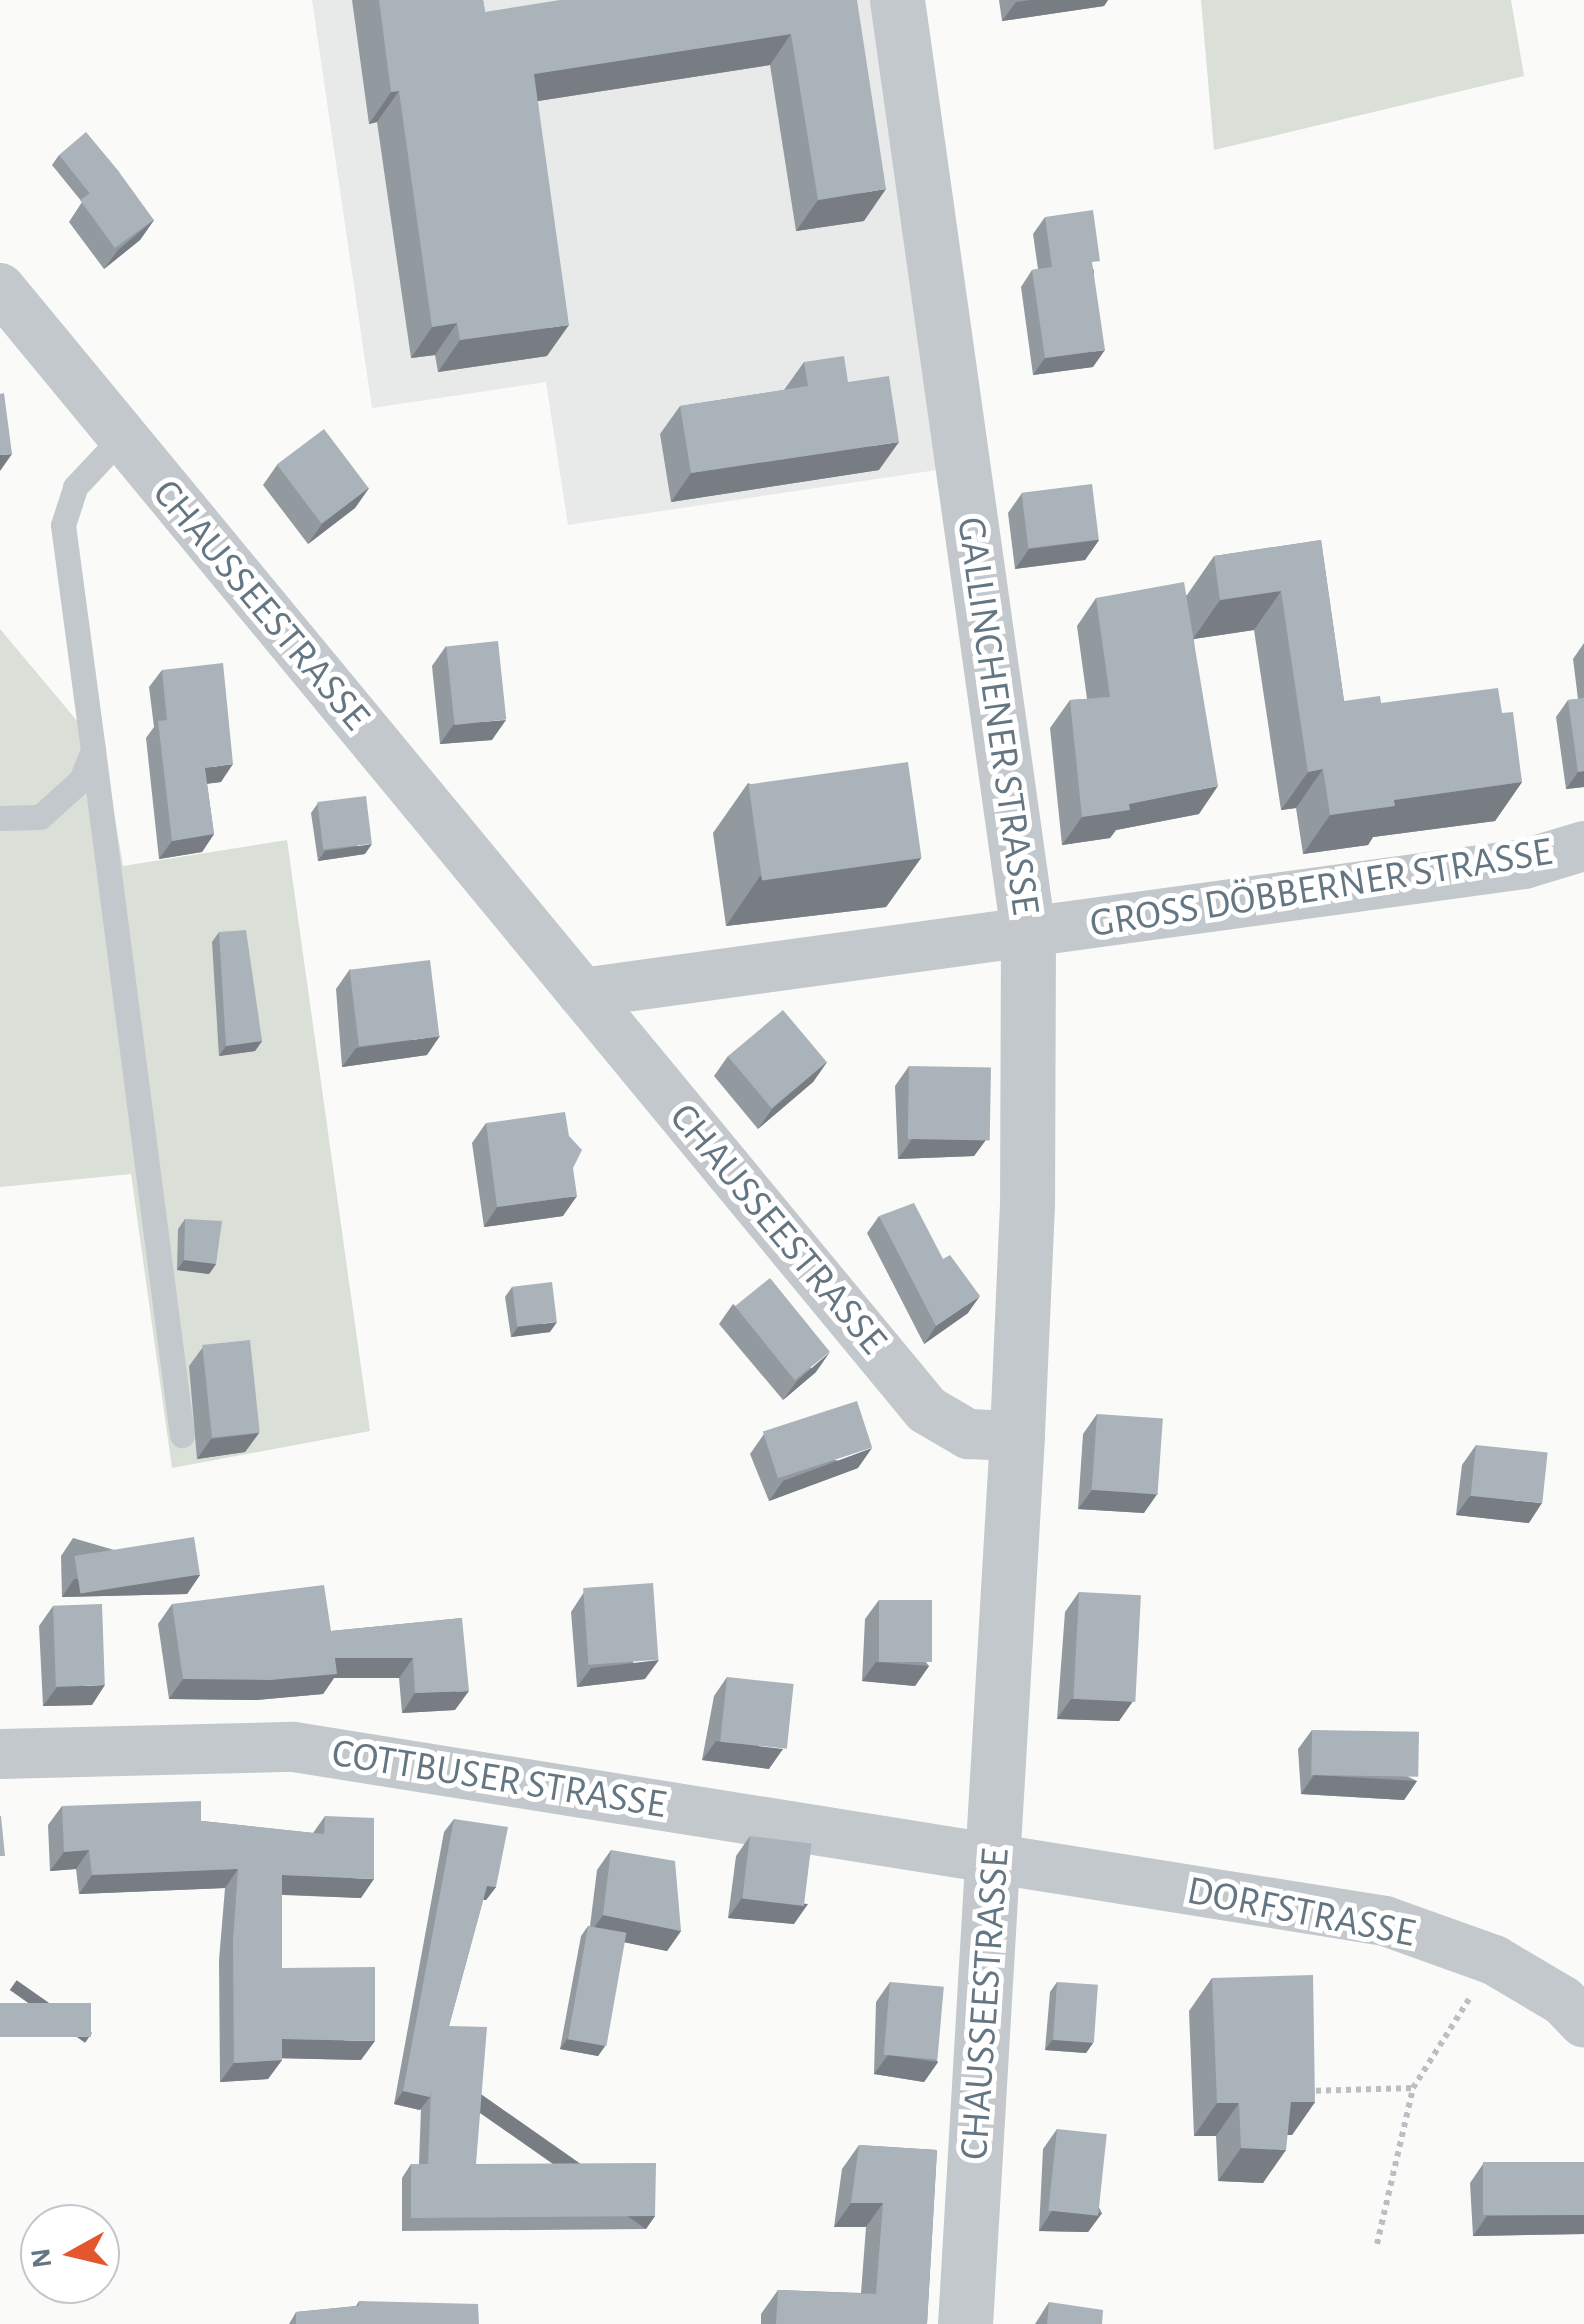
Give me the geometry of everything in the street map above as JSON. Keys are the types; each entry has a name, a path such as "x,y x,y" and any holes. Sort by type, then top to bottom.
{"street":[{"name":"GALLINCHENER STRASSE","path":"897,0 1028,932 1027,1204 1017,1436"},
{"name":"CHAUSSEESTRASSE","path":"0,288 927,1410 968,1434 1017,1436 995,1856 964,2324"},
{"name":"GROSS DÖBBERNER STRASSE","path":"582,993 1524,864 1584,846"},
{"name":"COTTBUSER STRASSE","path":"0,1754 294,1747 995,1856"},
{"name":"DORFSTRASSE","path":"995,1856 1385,1921 1494,1960 1577,2006"}],"lane":[{"path":"122,437 74,487 63,525 182,1435"},
{"path":"0,818 40,817 81,780 93,750"}],"path":[{"path":"1377,2244 1412,2088 1494,1960"},
{"path":"1302,2091 1412,2088"}],"shaded area":[{"path":"312,0 875,0 944,469 568,525 546,382 372,408"},
{"path":"1201,0 1511,0 1524,76 1214,150"},
{"path":"0,629 104,753 123,866 287,840 370,1431 172,1468 131,1174 0,1187"}],"building":[{"path":"379,0 483,0 485,12 560,0 857,0 886,189 818,200 791,34 534,74 569,325 460,340 457,323 432,327 399,91 391,92"},
{"path":"86,132 121,174 91,195 59,155"},
{"path":"119,172 154,220 115,248 80,200"},
{"path":"1093,210 1100,261 1092,262 1105,350 1045,358 1032,270 1052,267 1045,217"},
{"path":"844,356 848,382 889,376 899,442 691,473 680,406 808,386 804,362"},
{"path":"4,393 12,454 0,455 0,394"},
{"path":"324,429 369,488 321,524 277,465"},
{"path":"1092,484 1099,540 1028,548 1022,493"},
{"path":"1321,540 1344,701 1380,696 1381,703 1498,688 1502,713 1513,712 1522,782 1394,800 1395,806 1330,815 1323,769 1308,772 1281,591 1220,600 1214,556"},
{"path":"1184,582 1218,786 1129,804 1130,810 1082,817 1070,700 1110,697 1096,598"},
{"path":"498,641 506,720 455,725 446,646"},
{"path":"223,663 233,764 205,768 214,834 172,841 158,721 167,720 162,670"},
{"path":"1584,698 1584,771 1578,772 1568,700"},
{"path":"908,762 921,858 762,880 749,784"},
{"path":"366,796 372,844 323,850 317,802"},
{"path":"246,930 262,1041 226,1046 219,932"},
{"path":"430,960 439,1036 359,1046 350,970"},
{"path":"783,1010 827,1062 772,1108 728,1056"},
{"path":"909,1066 991,1067 990,1140 908,1139"},
{"path":"565,1112 569,1136 582,1150 573,1168 577,1196 497,1207 486,1123"},
{"path":"914,1203 943,1259 950,1255 980,1296 936,1326 879,1216"},
{"path":"185,1219 222,1221 216,1264 184,1260"},
{"path":"770,1278 830,1352 795,1380 735,1306"},
{"path":"552,1282 557,1322 517,1327 512,1287"},
{"path":"250,1340 260,1432 212,1438 202,1345"},
{"path":"857,1401 872,1448 778,1478 763,1432"},
{"path":"1097,1414 1163,1419 1158,1494 1092,1490"},
{"path":"1476,1445 1548,1453 1542,1503 1471,1496"},
{"path":"194,1537 200,1575 80,1593 74,1556"},
{"path":"653,1583 658,1660 589,1665 583,1588"},
{"path":"324,1585 331,1631 462,1618 469,1691 415,1693 413,1658 335,1658 337,1674 270,1680 183,1679 172,1604"},
{"path":"1079,1592 1141,1595 1135,1702 1073,1699"},
{"path":"879,1600 932,1600 932,1662 879,1662"},
{"path":"102,1604 105,1685 56,1687 53,1606"},
{"path":"727,1677 794,1684 787,1749 720,1742"},
{"path":"1312,1730 1419,1732 1418,1777 1311,1775"},
{"path":"201,1801 201,1821 324,1834 325,1816 374,1818 374,1879 282,1875 282,1968 375,1967 375,2041 282,2039 282,2060 234,2063 233,1941 238,1869 92,1875 89,1850 64,1852 62,1806"},
{"path":"1,1816 5,1856 0,1856"},
{"path":"454,1819 508,1827 496,1887 487,1886 449,2026 487,2027 476,2164 656,2163 655,2216 411,2218 411,2164 428,2164 431,2091 430,2097 403,2091"},
{"path":"750,1836 812,1844 804,1906 742,1899"},
{"path":"611,1850 675,1861 681,1931 603,1915"},
{"path":"588,1926 626,1933 606,2046 568,2039"},
{"path":"1313,1975 1315,2102 1291,2102 1286,2150 1241,2148 1239,2103 1217,2103 1212,1978"},
{"path":"890,1982 944,1987 937,2059 884,2055"},
{"path":"1057,1982 1098,1985 1094,2043 1053,2040"},
{"path":"0,2003 91,2003 91,2037 0,2037"},
{"path":"1057,2129 1107,2134 1098,2216 1048,2211"},
{"path":"859,2145 937,2150 927,2324 776,2324 778,2290 876,2294 883,2203 851,2203"},
{"path":"1483,2162 1584,2162 1584,2215 1483,2215"},
{"path":"359,2301 478,2304 479,2324 296,2324 296,2312 359,2306"},
{"path":"1049,2302 1103,2310 1102,2324 1047,2324"}]}
